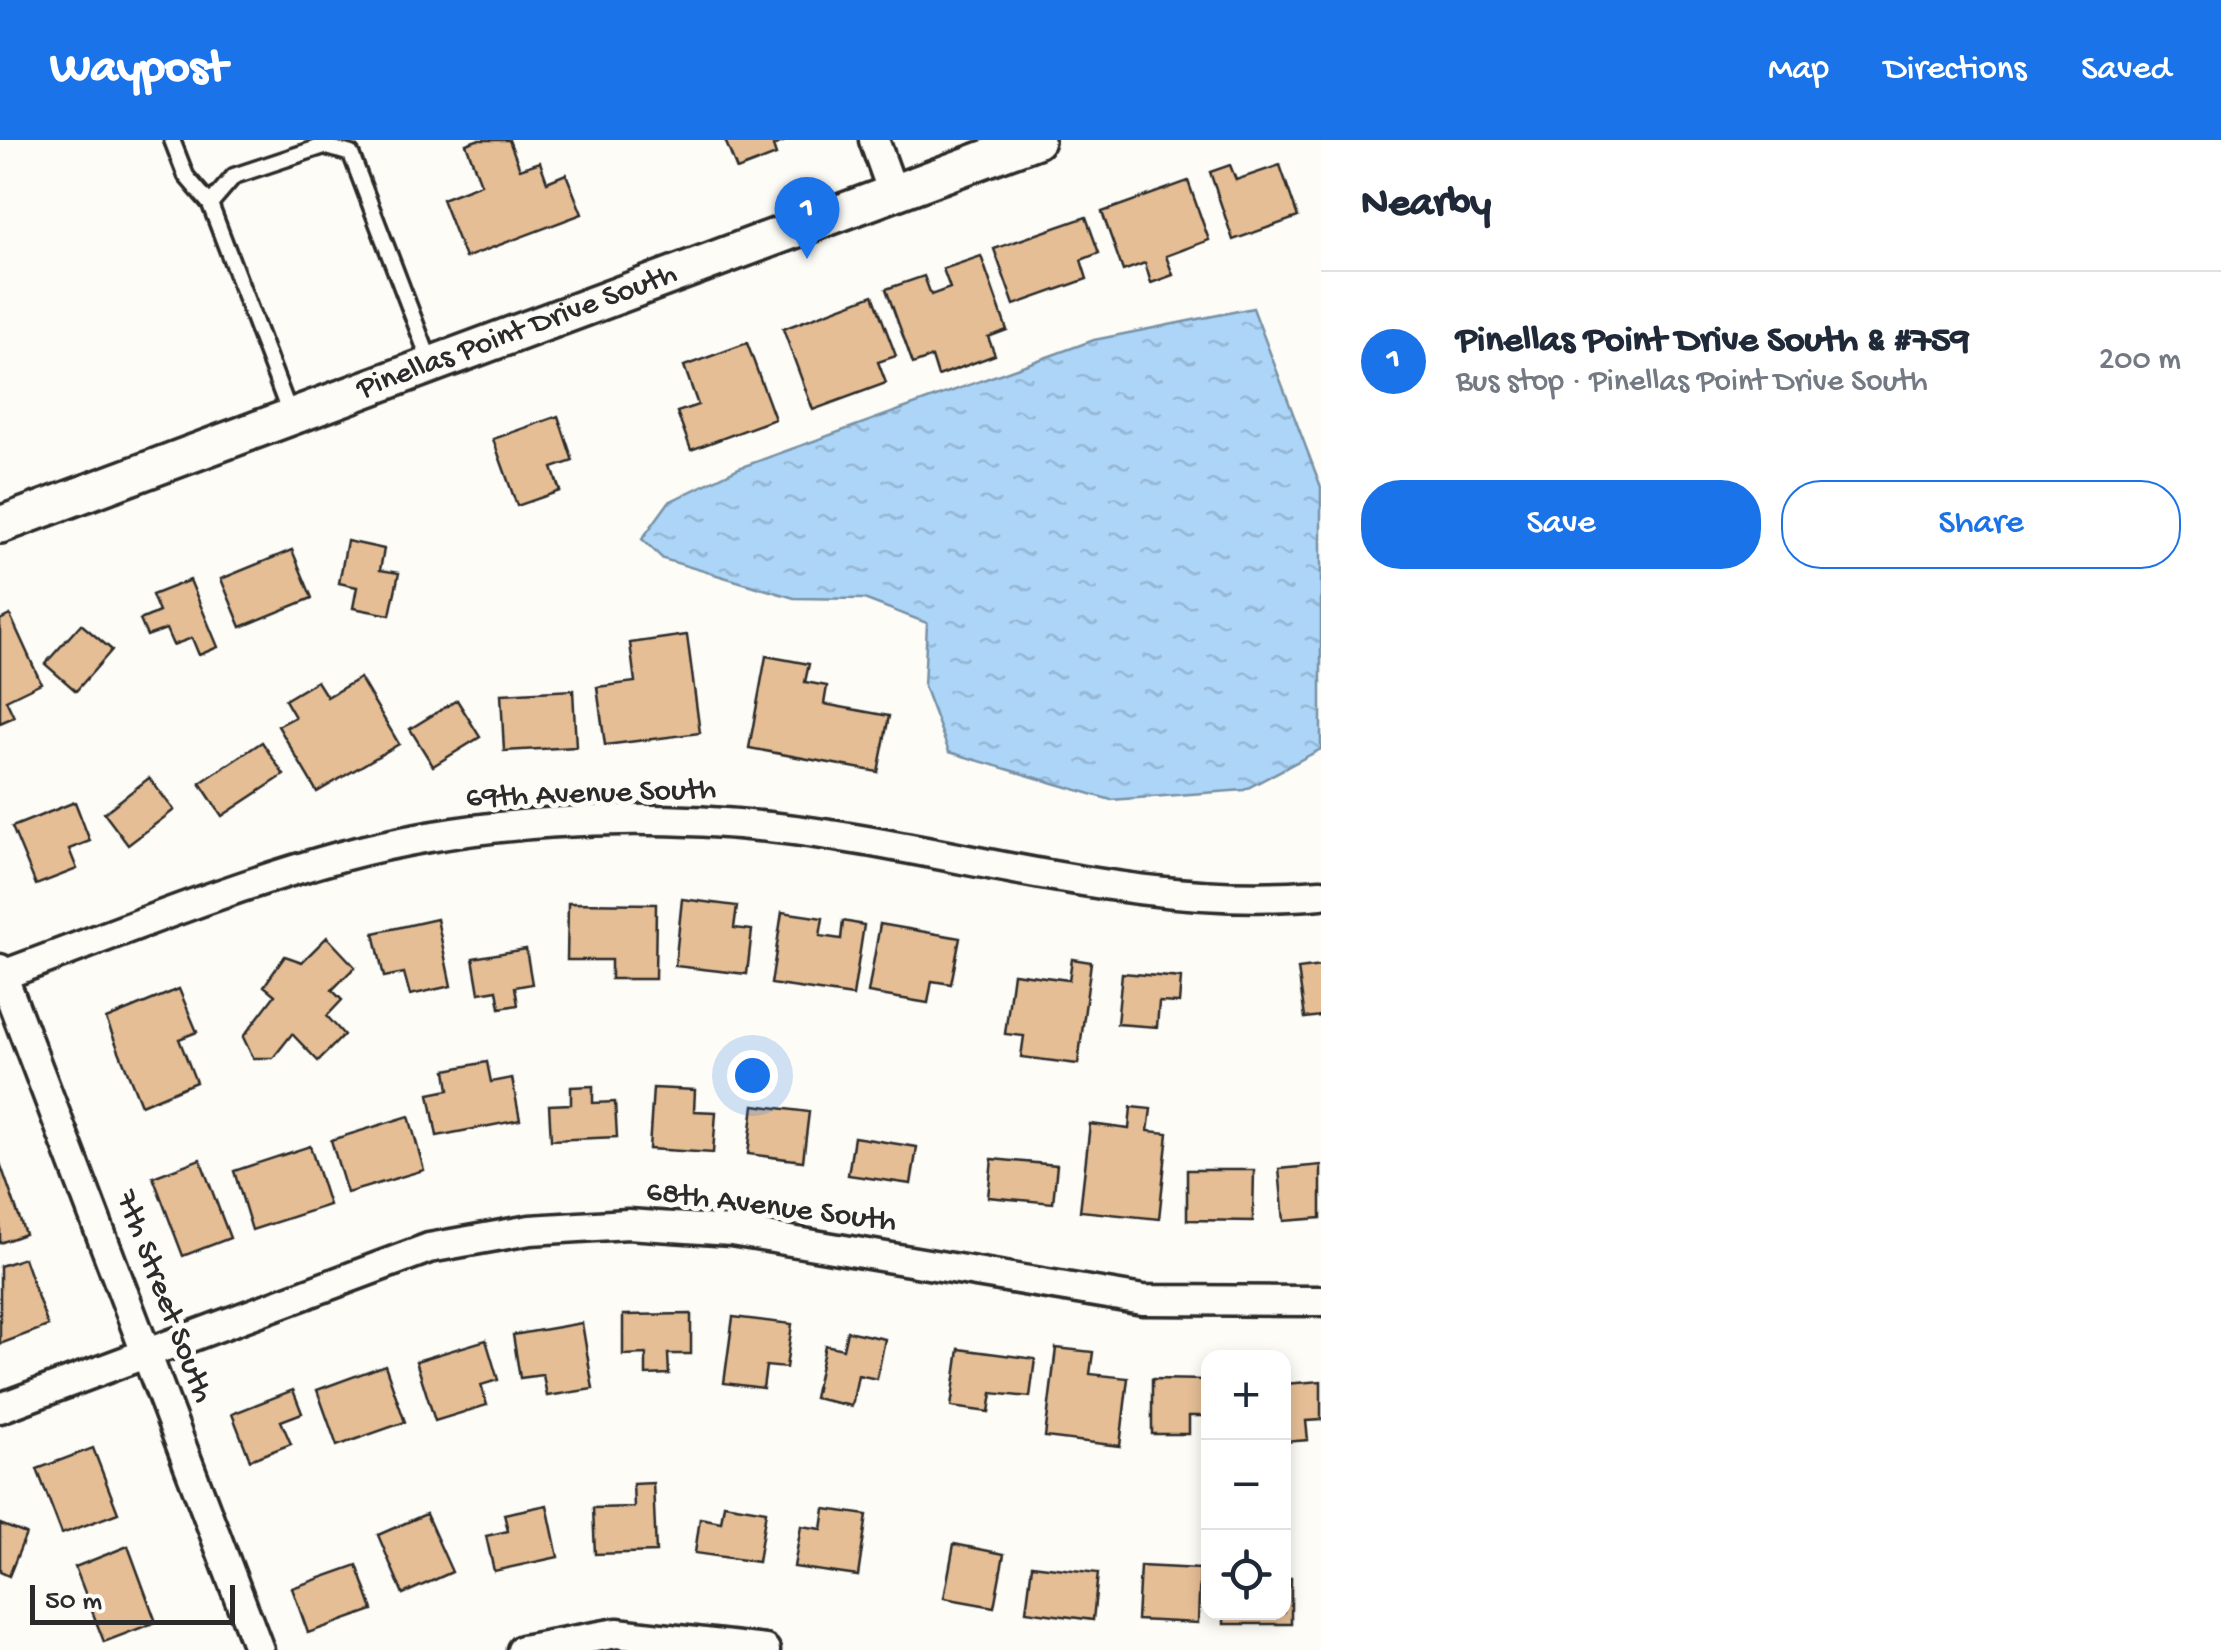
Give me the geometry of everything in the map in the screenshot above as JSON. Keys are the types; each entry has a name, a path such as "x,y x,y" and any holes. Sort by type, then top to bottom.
{"street":[{"path":"874,140 893,193"},
{"name":"Pinellas Point Drive South","path":"0,525 1020,143"},
{"name":"69th Avenue South","path":"1,974 344,856 457,833 563,824 666,820 770,827 1152,893 1273,898 1321,894"},
{"name":"7th Street South","path":"1,974 259,1650"},
{"name":"68th Avenue South","path":"0,1408 429,1248 530,1230 628,1224 731,1232 1143,1300 1321,1301"},
{"path":"522,1650 617,1632 765,1650"}],"lane":[{"path":"172,140 186,176 210,204 291,417"},
{"path":"210,204 234,176 324,146 350,154 431,365"}],"water":[{"path":"1253,308 1321,487 1321,749 1244,790 1111,800 949,752 924,686 927,623 864,599 794,598 663,559 642,539 669,502 739,468 1094,340"}],"building":[{"path":"509,140 520,169 540,162 547,182 566,174 582,214 465,258 442,199 481,184 466,144"},
{"path":"725,140 787,140 773,146 776,155 737,170"},
{"path":"1230,165 1236,180 1280,165 1298,217 1233,240 1210,172"},
{"path":"1188,181 1209,240 1166,256 1173,275 1151,283 1145,263 1123,271 1102,212"},
{"path":"1086,217 1099,253 1081,260 1087,279 1014,305 994,249"},
{"path":"981,256 1007,330 988,337 995,355 938,376 932,357 913,364 886,289 924,276 931,295 950,288 943,269"},
{"path":"873,295 896,356 878,362 886,383 813,410 783,329"},
{"path":"747,343 775,419 691,450 677,412 698,405 684,366"},
{"path":"558,416 573,461 552,468 560,491 517,506 493,439"},
{"path":"347,541 384,549 380,570 399,573 390,615 353,608 357,587 339,583"},
{"path":"292,550 312,598 241,627 221,579"},
{"path":"190,580 218,647 199,655 192,638 173,645 166,629 147,636 140,620 159,612 152,595"},
{"path":"10,615 41,683 6,700 14,717 0,723 0,620"},
{"path":"81,624 112,650 76,691 45,664"},
{"path":"687,635 700,733 605,745 597,687 635,682 630,643"},
{"path":"766,656 809,664 805,682 827,686 824,704 889,716 878,772 749,748"},
{"path":"360,678 399,744 317,792 278,726 295,717 285,700 317,681 327,697"},
{"path":"573,690 576,747 504,751 501,694"},
{"path":"457,700 480,737 433,766 410,729"},
{"path":"262,742 284,775 222,816 200,783"},
{"path":"149,778 174,810 128,845 104,813"},
{"path":"75,802 90,841 69,849 77,869 36,885 12,827"},
{"path":"682,899 737,906 734,928 752,930 747,974 675,966"},
{"path":"568,903 656,904 655,979 611,979 611,960 567,960"},
{"path":"782,912 823,918 820,936 841,939 843,921 864,925 853,996 771,984"},
{"path":"437,919 451,986 410,995 404,973 384,977 374,933"},
{"path":"880,924 960,938 951,984 932,981 928,1003 868,993"},
{"path":"327,937 355,967 332,990 342,1000 327,1016 344,1035 318,1061 292,1034 273,1058 253,1058 243,1037 275,995 264,986 285,956 302,962"},
{"path":"526,949 532,984 515,987 518,1005 500,1008 497,990 479,993 473,958"},
{"path":"1072,959 1091,962 1078,1064 1021,1057 1024,1036 1005,1034 1013,973 1069,980"},
{"path":"1321,966 1321,1016 1305,1018 1298,969"},
{"path":"1122,973 1181,978 1179,1003 1159,1002 1157,1027 1117,1024"},
{"path":"179,989 197,1032 179,1039 196,1082 141,1105 106,1019"},
{"path":"487,1062 491,1082 512,1078 520,1120 437,1136 429,1094 449,1090 446,1070"},
{"path":"593,1086 593,1103 615,1102 617,1137 551,1140 549,1105 571,1104 571,1087"},
{"path":"653,1088 695,1090 694,1111 716,1112 713,1153 649,1149"},
{"path":"754,1105 809,1112 803,1161 748,1154"},
{"path":"1131,1107 1151,1109 1148,1131 1168,1133 1159,1219 1080,1211 1090,1124 1129,1129"},
{"path":"409,1116 424,1170 347,1193 331,1140"},
{"path":"854,1137 917,1147 911,1184 848,1175"},
{"path":"310,1146 329,1205 252,1230 234,1171"},
{"path":"200,1159 230,1238 183,1256 153,1177"},
{"path":"992,1159 1057,1165 1053,1203 988,1197"},
{"path":"0,1163 25,1234 0,1243"},
{"path":"1321,1165 1321,1218 1284,1221 1279,1169"},
{"path":"1187,1170 1254,1170 1253,1221 1187,1220"},
{"path":"24,1258 48,1326 0,1344 0,1266"},
{"path":"691,1314 691,1354 668,1354 669,1374 646,1375 646,1354 623,1355 623,1315"},
{"path":"733,1317 792,1324 786,1368 766,1366 763,1388 724,1383"},
{"path":"582,1323 593,1389 547,1396 543,1375 520,1378 513,1335"},
{"path":"847,1331 885,1339 877,1379 858,1375 852,1406 814,1398 825,1345 843,1349"},
{"path":"486,1340 498,1380 481,1385 487,1405 435,1421 416,1361"},
{"path":"1056,1348 1093,1352 1090,1374 1128,1378 1120,1446 1045,1437"},
{"path":"959,1349 1035,1359 1030,1397 992,1393 989,1412 951,1407"},
{"path":"385,1365 405,1422 337,1446 317,1390"},
{"path":"1152,1379 1201,1380 1201,1416 1189,1416 1189,1434 1152,1434"},
{"path":"1321,1381 1321,1420 1306,1421 1308,1440 1291,1441 1291,1383"},
{"path":"293,1390 302,1413 281,1421 291,1444 250,1460 232,1414"},
{"path":"93,1448 118,1513 62,1534 37,1469"},
{"path":"653,1483 656,1552 595,1554 593,1508 634,1507 633,1484"},
{"path":"724,1504 766,1511 758,1562 695,1553 700,1518 721,1522"},
{"path":"547,1505 558,1557 494,1571 486,1536 508,1531 504,1514"},
{"path":"825,1509 867,1515 858,1576 794,1567 801,1526 822,1529"},
{"path":"426,1514 452,1572 403,1594 378,1535"},
{"path":"0,1524 26,1534 9,1576 0,1572"},
{"path":"954,1544 1004,1554 994,1607 944,1598"},
{"path":"128,1546 156,1622 104,1642 75,1567"},
{"path":"357,1565 373,1610 308,1633 292,1588"},
{"path":"1032,1565 1098,1573 1093,1620 1026,1611"},
{"path":"1140,1566 1200,1569 1198,1623 1137,1620"},
{"path":"1224,1620 1291,1620 1291,1624 1224,1624"}],"place":[{"name":"Pinellas Point Drive South & #759","path":"807,259"}]}
